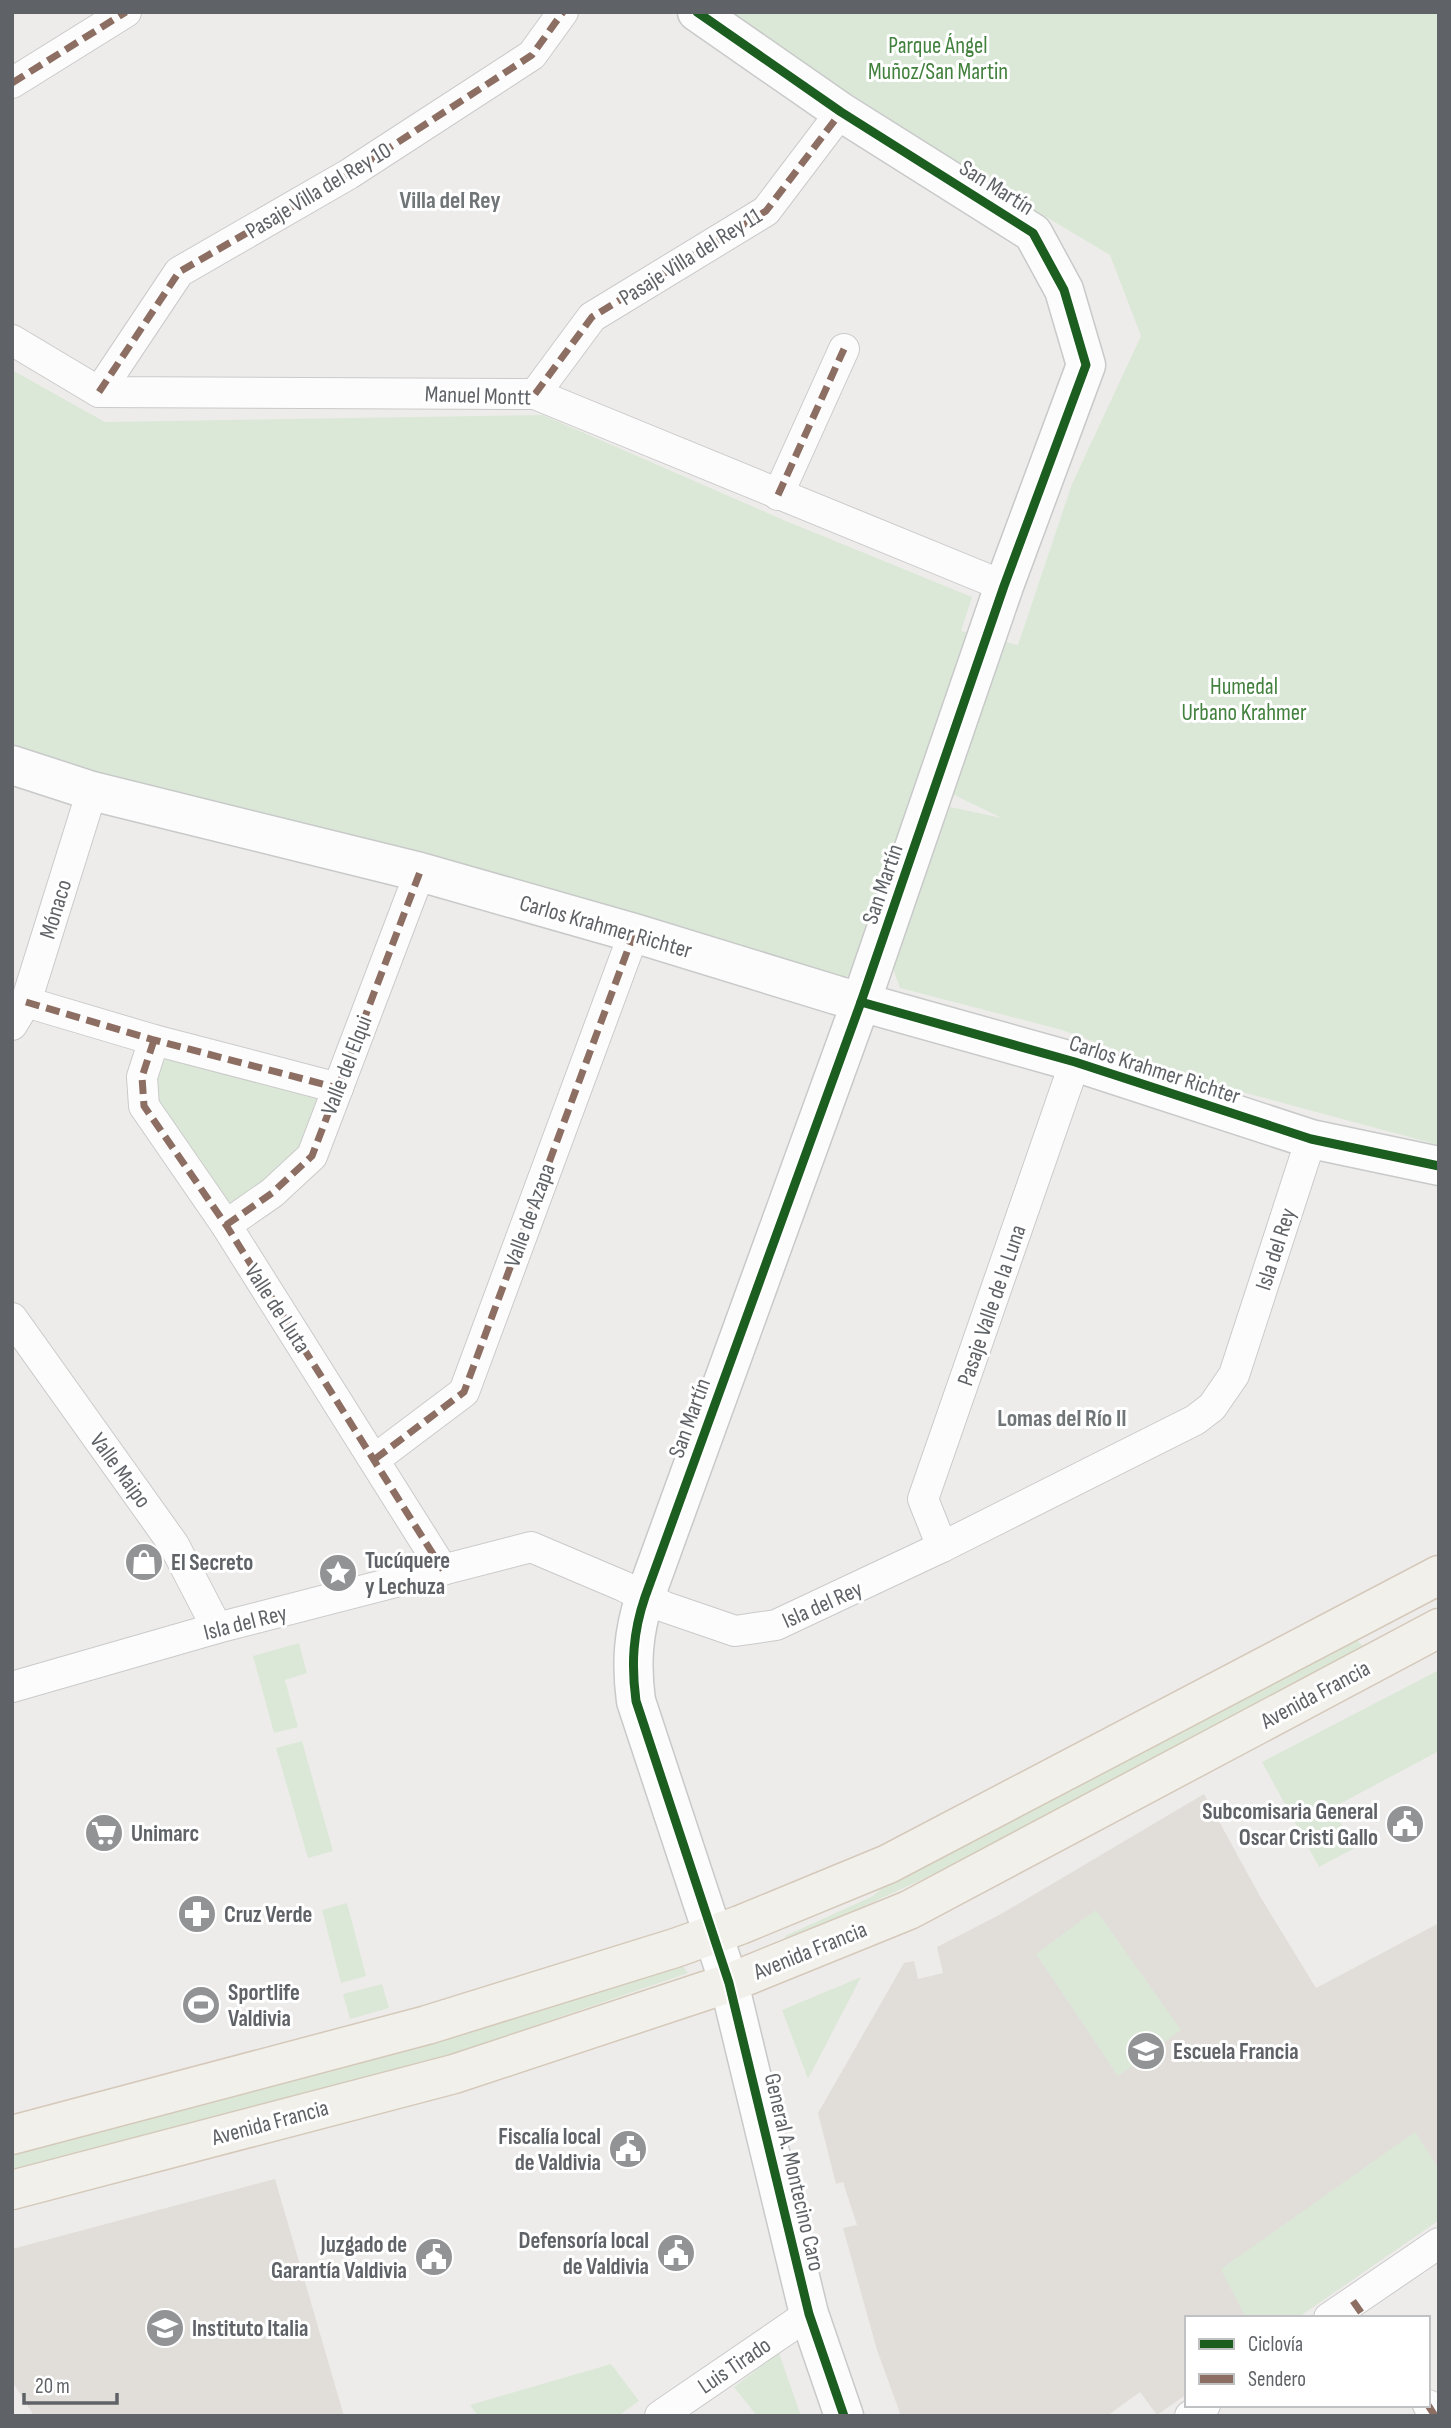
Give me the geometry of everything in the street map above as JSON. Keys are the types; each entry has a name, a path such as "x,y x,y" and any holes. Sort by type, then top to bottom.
{"main road":[{"path":"12,2135 426,2025 714,1934 888,1864 1439,1575"},
{"path":"1386,1602 1425,1635"},
{"name":"Avenida Francia","path":"12,2190 454,2074 729,1983 909,1910 1425,1635"}],"street":[{"path":"12,83 126,12"},
{"name":"Pasaje Villa del Rey 10","path":"99,392 179,272 349,174 532,55 563,12"},
{"name":"San Martín","path":"697,12 841,112 1033,233 1064,290 1086,365 1004,586 861,1002 637,1620 632,1674 636,1702 714,1934"},
{"name":"Pasaje Villa del Rey 11","path":"535,394 592,317 766,211 841,112"},
{"path":"12,340 99,392"},
{"path":"778,495 844,349"},
{"name":"Manuel Montt","path":"99,392 535,394 1004,586"},
{"name":"Carlos Krahmer Richter","path":"12,765 92,791 420,872 634,933 861,1002 1075,1062 1311,1139 1439,1166"},
{"name":"Mónaco","path":"19,1014 92,791"},
{"name":"Valle del Elqui","path":"226,1225 272,1193 312,1156 420,872"},
{"name":"Valle de Azapa","path":"375,1459 464,1392 634,933"},
{"path":"19,1014 154,1040 338,1088"},
{"name":"Valle de Lluta","path":"154,1040 142,1077 144,1106 226,1225 443,1570"},
{"name":"Pasaje Valle de la Luna","path":"942,1547 923,1499 1075,1062"},
{"name":"Isla del Rey","path":"12,1687 217,1628 531,1547 665,1607 735,1631 776,1625 942,1547 1195,1420 1213,1407 1226,1390 1239,1360 1311,1139"},
{"name":"Valle Maipo","path":"12,1318 174,1545 217,1628"},
{"name":"General A. Montecino Caro","path":"714,1934 729,1983 809,2314 844,2416"},
{"path":"1349,2312 1439,2243"},
{"name":"Luis Tirado","path":"660,2416 809,2314"}],"shaded area":[{"name":"Escuela Francia","path":"1204,1794 1261,1898 1316,1988 1439,1923 1439,2220 1300,2316 1185,2316 1185,2395 1157,2415 1140,2392 1107,2416 901,2416 877,2350 843,2228 857,2225 843,2182 836,2184 818,2113 904,1963 914,1961 918,1979 943,1973 937,1947 1001,1914"},
{"name":"Instituto Italia","path":"275,2179 344,2416 34,2416 12,2381 12,2249"}],"green space":[{"path":"720,12 1439,12 1439,1145 1205,1082 1062,1030 900,988 891,963 950,807 1002,818 927,782 854,973 841,979 94,774 12,747 12,370 105,422 543,415 786,521 972,597 961,631 1018,645 1072,484 1141,336 1110,255 887,122 889,118"},
{"path":"175,1055 311,1091 320,1106 302,1156 244,1202 219,1201 151,1100 155,1065"},
{"path":"1355,1638 1367,1650 934,1874 788,1941 785,1936 873,1896 900,1872"},
{"path":"299,1643 307,1673 285,1680 298,1727 274,1733 253,1656"},
{"path":"1439,1670 1439,1751 1332,1808 1355,1848 1319,1867 1262,1762"},
{"path":"302,1741 333,1851 308,1858 276,1748"},
{"path":"347,1903 366,1976 341,1983 322,1910"},
{"path":"1096,1910 1181,2030 1118,2076 1036,1954"},
{"path":"679,1961 688,1973 522,2030 509,2040 12,2172 12,2154 350,2064"},
{"path":"861,1977 808,2079 782,2010"},
{"path":"382,1984 389,2008 350,2019 343,1994"},
{"path":"1415,2132 1439,2169 1439,2220 1300,2316 1245,2316 1221,2269"},
{"path":"779,2353 801,2416 757,2416 734,2387"},
{"path":"611,2364 639,2401 618,2416 478,2416 470,2405"}],"marked path":[{"path":"12,83 126,12"},
{"path":"99,392 179,272 349,174 532,55 563,12"},
{"path":"535,394 592,317 766,211 841,112"},
{"path":"778,495 844,349"},
{"path":"226,1225 272,1193 312,1156 420,872"},
{"path":"375,1459 464,1392 634,933"},
{"path":"26,1002 154,1040 338,1088"},
{"path":"154,1040 142,1077 144,1106 226,1225 443,1570"},
{"path":"1353,2301 1364,2316"},
{"path":"1429,2407 1435,2416"}],"cycle path":[{"path":"697,12 841,112 1033,233 1064,290 1086,365 1004,586 861,1002 645,1597 633,1661 636,1701 729,1983 809,2314 844,2416"},
{"path":"861,1002 1075,1062 1311,1139 1439,1166"}],"place":[{"name":"El Secreto","path":"144,1562"},
{"name":"Tucúquere y Lechuza","path":"338,1573"},
{"name":"Subcomisaria General Oscar Cristi Gallo","path":"1405,1824"},
{"name":"Unimarc","path":"104,1833"},
{"name":"Cruz Verde","path":"197,1914"},
{"name":"Sportlife Valdivia","path":"201,2005"},
{"name":"Escuela Francia","path":"1146,2051"},
{"name":"Fiscalía local de Valdivia","path":"628,2149"},
{"name":"Defensoría local de Valdivia","path":"676,2253"},
{"name":"Juzgado de Garantía Valdivia","path":"434,2257"},
{"name":"Instituto Italia","path":"165,2328"}],"district":[{"name":"Villa del Rey","path":"450,200"},
{"name":"Lomas del Río II","path":"1062,1418"}],"park label":[{"name":"Parque Ángel Muñoz/San Martin","path":"938,58"},
{"name":"Humedal Urbano Krahmer","path":"1244,699"}]}
